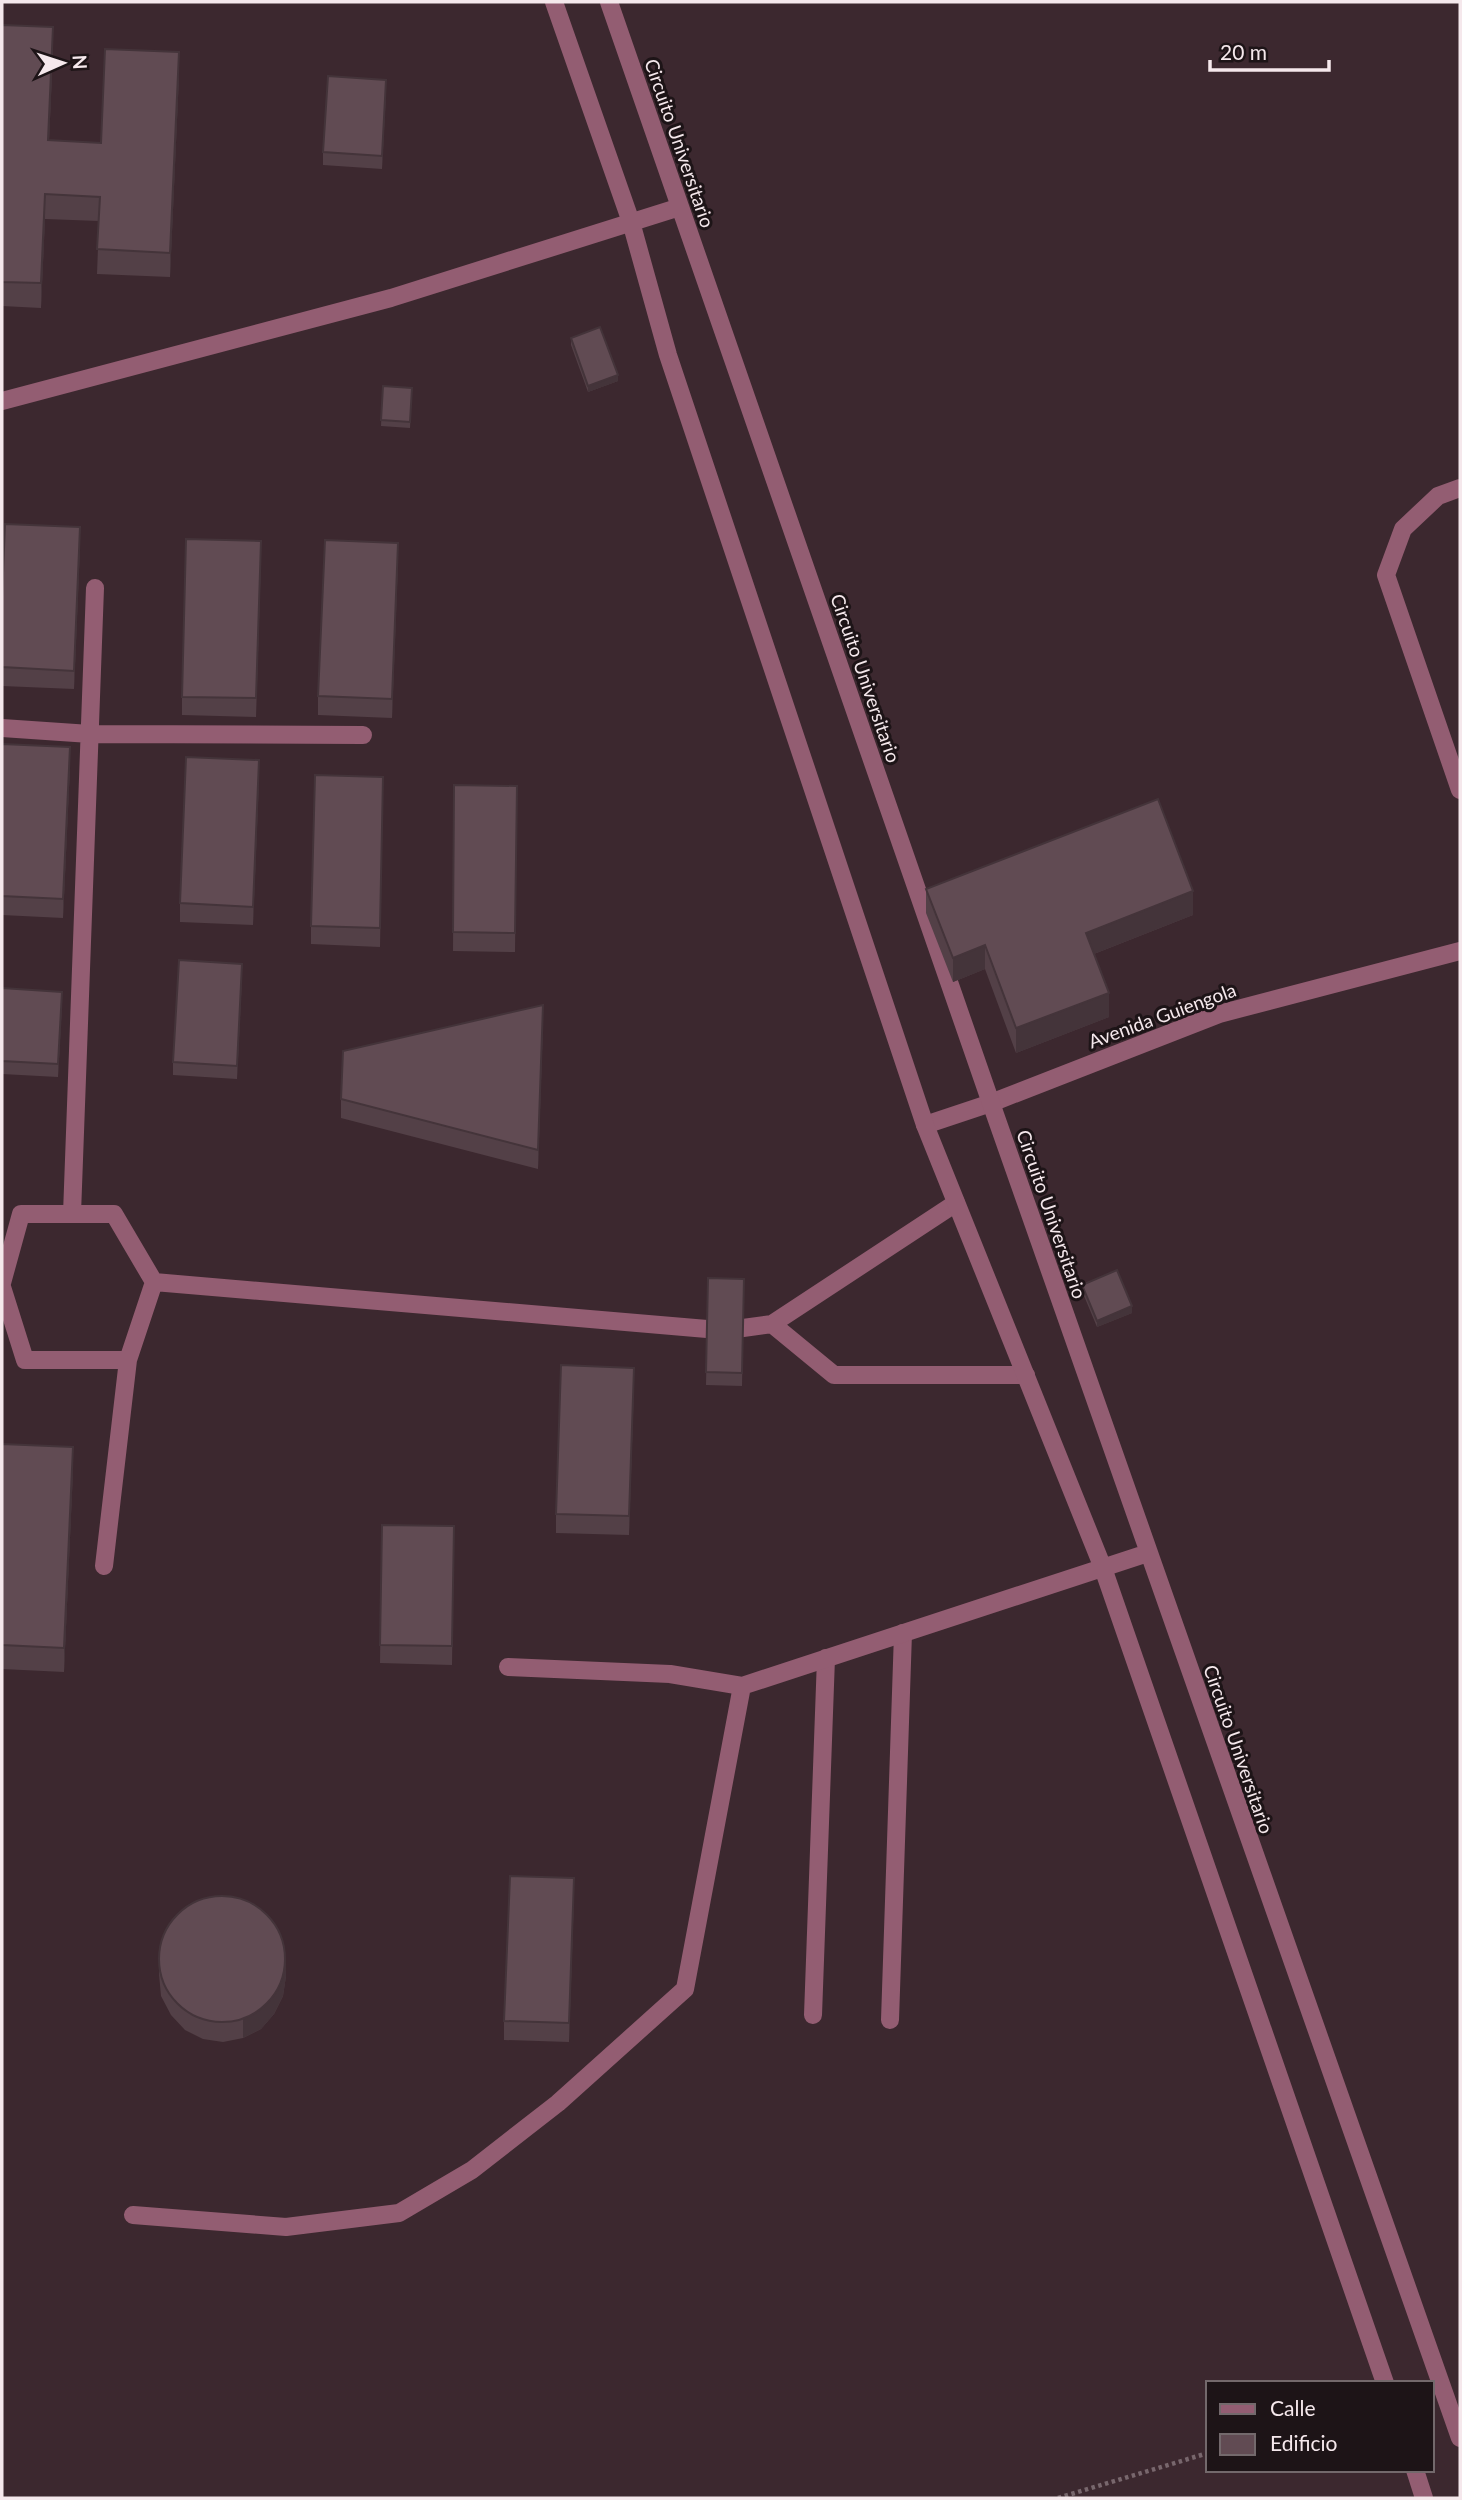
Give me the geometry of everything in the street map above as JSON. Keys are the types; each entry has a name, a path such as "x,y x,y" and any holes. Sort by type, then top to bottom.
{"street":[{"path":"555,2 631,222 668,355 925,1125 1104,1568 1384,2381"},
{"name":"Circuito Universitario","path":"609,2 990,1104 1460,2438"},
{"path":"2,401 391,298 680,207"},
{"path":"1460,488 1438,496 1403,528 1386,575 1460,790"},
{"path":"72,1214 95,587"},
{"path":"2,728 90,734 363,735"},
{"name":"Avenida Guiengola","path":"925,1125 990,1104 1219,1014 1460,951"},
{"path":"743,1328 772,1324 956,1203"},
{"path":"104,1566 128,1360 154,1282 114,1214 21,1214 2,1285 25,1360 128,1360"},
{"path":"154,1282 707,1329"},
{"path":"772,1324 834,1375 1026,1376"},
{"path":"508,1667 670,1674 742,1686 1148,1553"},
{"path":"890,2020 904,1633"},
{"path":"813,2015 826,1658"},
{"path":"133,2215 285,2227 399,2213 472,2169 558,2103 685,1989 742,1686"},
{"path":"1416,2472 1424,2498"}],"path":[{"path":"1058,2498 1206,2455"}],"building":[{"path":"2,25 53,27 48,140 101,143 105,49 179,52 170,253 97,249 100,197 45,194 41,283 2,282"},
{"path":"328,76 386,80 382,156 323,152"},
{"path":"600,327 618,375 588,386 571,338"},
{"path":"383,386 412,388 410,422 381,420"},
{"path":"5,524 80,527 74,671 2,667"},
{"path":"186,539 261,541 256,698 182,697"},
{"path":"325,540 398,543 392,699 318,696"},
{"path":"2,744 70,747 63,899 2,896"},
{"path":"186,757 259,760 253,907 180,903"},
{"path":"315,775 383,777 380,928 311,926"},
{"path":"454,785 517,786 515,933 453,932"},
{"path":"1158,799 1193,891 1086,933 1109,993 1016,1028 985,945 953,958 926,889"},
{"path":"179,960 242,964 237,1066 173,1062"},
{"path":"2,988 62,992 58,1064 2,1061"},
{"path":"543,1005 538,1150 341,1099 343,1051"},
{"path":"1117,1270 1132,1306 1097,1321 1082,1285"},
{"path":"708,1278 744,1279 742,1373 706,1372"},
{"path":"561,1365 634,1368 629,1516 556,1514"},
{"path":"2,1444 73,1447 64,1648 2,1645"},
{"path":"382,1525 454,1526 452,1646 380,1645"},
{"path":"510,1876 574,1878 569,2023 504,2021"},
{"path":"222,1896 246,1901 267,1914 280,1935 285,1959 280,1983 267,2004 246,2017 222,2022 198,2017 177,2004 164,1983 159,1959 164,1935 177,1914 198,1901"}]}
